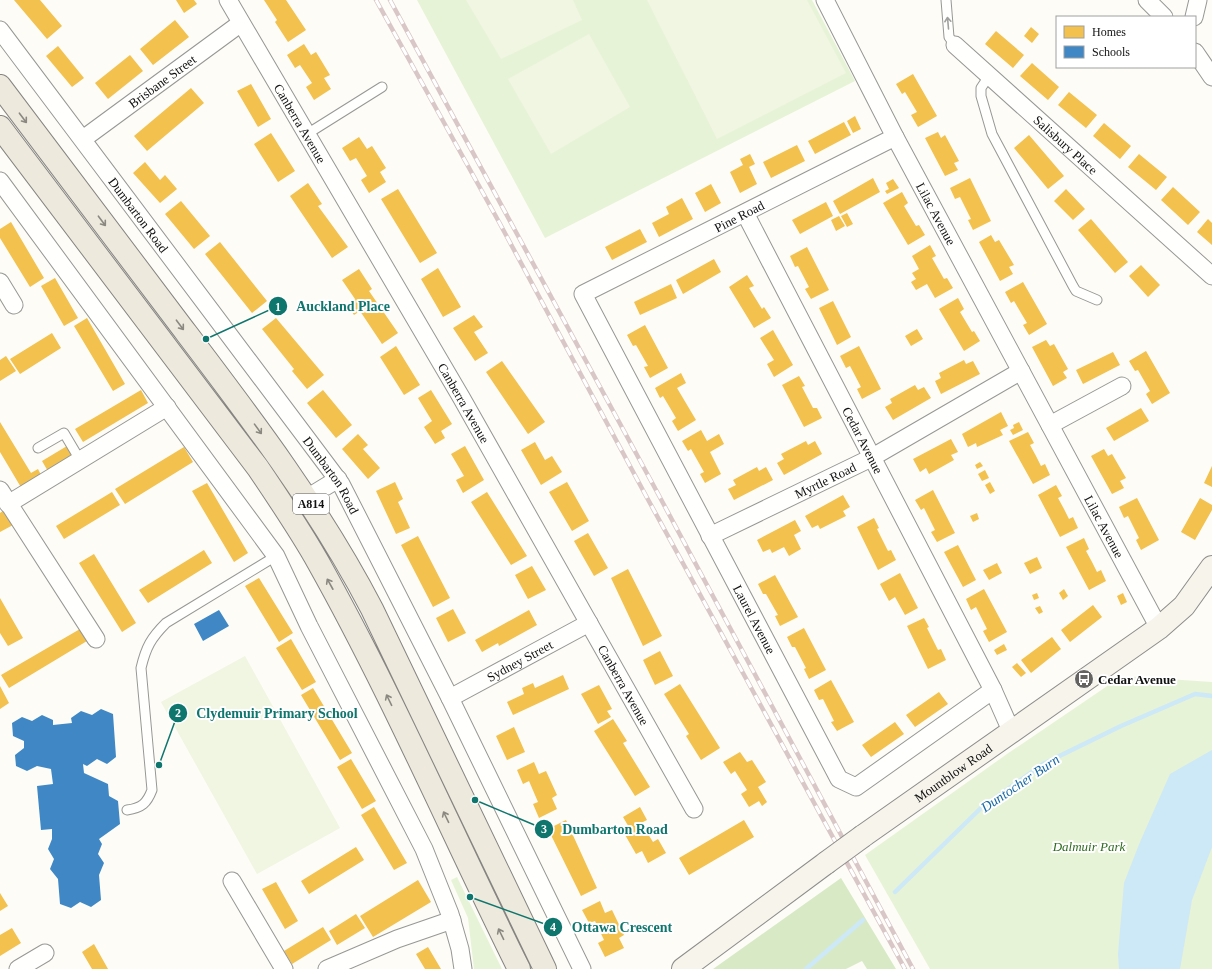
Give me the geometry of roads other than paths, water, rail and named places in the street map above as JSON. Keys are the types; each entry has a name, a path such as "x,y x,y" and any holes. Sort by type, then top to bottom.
{"main road":[{"name":"A814","path":"0,86 234,396 307,498 350,567 372,609 545,969"},
{"name":"A814","path":"0,127 258,468 318,561 356,634 519,969"}],"street":[{"name":"Canberra Avenue","path":"228,0 461,397 694,809"},
{"name":"Lilac Avenue","path":"825,0 895,137 1159,628"},
{"path":"1147,0 1163,16"},
{"path":"1194,16 1198,0"},
{"name":"Brisbane Street","path":"83,139 241,23"},
{"name":"Dumbarton Road","path":"0,30 338,480 450,698 582,969"},
{"name":"Salisbury Place","path":"955,45 1212,276"},
{"path":"1196,53 1212,77"},
{"name":"Pine Road","path":"583,294 895,137"},
{"path":"3,192 167,407 276,556 309,626 424,849 452,920 460,949 463,969"},
{"name":"Cedar Avenue","path":"745,213 871,458 993,690 1012,733"},
{"path":"0,282 14,305"},
{"name":"Laurel Avenue","path":"583,294 839,780 856,787 993,690"},
{"name":"Myrtle Road","path":"710,536 871,458 1021,371"},
{"path":"1050,425 1122,386"},
{"path":"96,639 4,497 80,460 167,407"},
{"path":"307,498 338,480"},
{"name":"Mountblow Road","path":"683,969 862,836 1012,733 1084,679 1159,628 1184,606 1212,567"},
{"name":"Sydney Street","path":"450,698 589,623"},
{"path":"232,881 284,969"},
{"path":"327,969 397,940 452,920"},
{"path":"18,969 45,953"}],"lane":[{"name":"Salisbury Place","path":"946,0 949,37 955,45"},
{"path":"989,76 981,88 981,96 992,134 1076,291 1097,300"},
{"path":"306,134 382,87"},
{"path":"38,448 64,433 80,460"},
{"path":"127,810 139,808 145,804 152,790 141,668 152,637 166,623 276,556"}],"water":[{"path":"1212,750 1212,847 1192,900 1180,969 1119,969 1118,954 1124,883 1140,842 1170,774"}],"waterway":[{"name":"Duntocher Burn","path":"895,892 981,808 1043,764 1121,726 1195,694 1212,696"},
{"name":"Duntocher Burn","path":"806,969 863,920"}],"railway":[{"path":"376,0 499,222 645,494 905,969"},
{"path":"390,0 656,490 913,969"}],"place":[{"name":"Auckland Place","path":"206,339"},
{"name":"Cedar Avenue","path":"1084,679"},
{"name":"Clydemuir Primary School","path":"159,765"},
{"name":"Dumbarton Road","path":"475,800"},
{"name":"Ottawa Crescent","path":"470,897"}],"park label":[{"name":"Dalmuir Park","path":"1089,846"}]}
